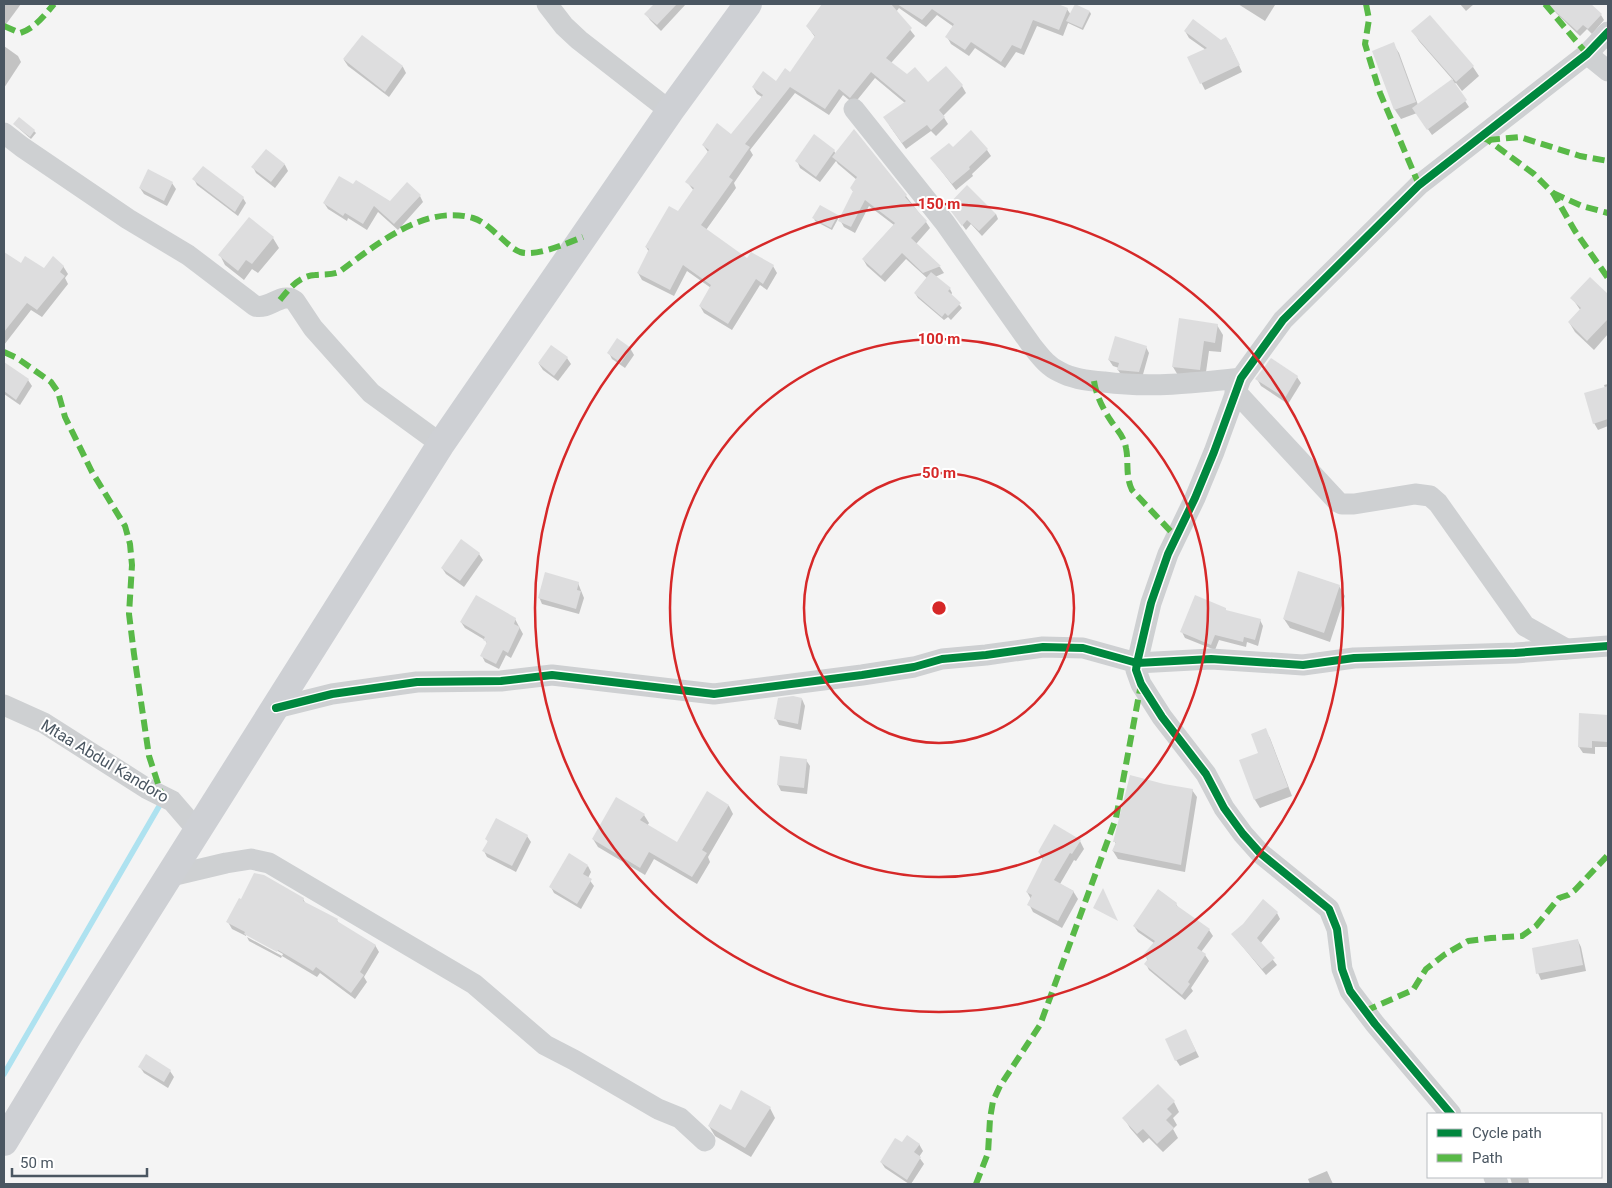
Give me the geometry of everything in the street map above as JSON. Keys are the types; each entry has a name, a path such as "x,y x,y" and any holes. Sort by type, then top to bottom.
{"main road":[{"path":"4,1142 167,877 442,444 670,111 748,4"}],"street":[{"path":"547,4 564,26 579,40 670,111"},
{"path":"1451,1113 1375,1024 1350,991 1342,969 1337,929 1328,910 1260,853 1243,834 1224,808 1206,774 1162,717 1141,684 1136,670 1137,663 1152,603 1168,554 1195,498 1238,385 1283,320 1419,185 1587,54 1608,32"},
{"path":"1587,54 1608,71"},
{"path":"854,108 945,223 1045,362 1059,372 1094,381 1163,386 1238,385"},
{"path":"4,133 128,219 188,255 255,306 264,307 286,297 291,298 313,328 371,393 442,444"},
{"path":"1238,385 1338,502 1354,504 1415,494 1430,496 1438,503 1525,626 1566,649"},
{"path":"276,708 332,694 417,682 501,681 552,675 714,694 862,675 914,667 942,659 986,656 1043,647 1083,648 1137,663 1211,659 1303,665 1354,658 1515,653 1608,646"},
{"name":"Mtaa Abdul Kandoro","path":"4,705 44,723 146,788 172,801 197,830"},
{"path":"167,877 251,859 269,862 474,984 545,1045 658,1109 680,1118 705,1141"}],"building":[{"path":"654,4 677,4 657,25 644,14"},
{"path":"822,4 891,4 912,28 886,58 907,74 915,67 928,82 946,66 963,85 939,110 945,117 931,130 927,125 902,143 883,117 906,101 871,72 850,98 839,89 825,109 790,87 745,144 750,147 729,177 733,180 701,225 747,258 751,252 774,265 763,284 756,279 728,324 699,306 711,285 683,265 670,290 637,273 649,249 645,247 669,206 678,211 694,188 685,182 709,150 702,145 717,123 731,134 763,95 752,87 763,71 776,81 785,68 790,72 815,36 806,26"},
{"path":"897,4 1058,4 1068,8 1059,30 1033,20 1021,49 1012,45 1001,62 971,42 965,50 945,37 954,24 932,9 922,20"},
{"path":"1075,4 1090,11 1082,28 1066,21"},
{"path":"1547,4 1591,4 1602,14 1588,29 1583,25 1577,31"},
{"path":"1430,15 1474,66 1456,82 1411,31"},
{"path":"1193,19 1221,40 1226,37 1240,65 1200,84 1187,57 1207,48 1184,31"},
{"path":"362,35 403,66 385,92 343,59"},
{"path":"1394,42 1416,102 1394,110 1372,51"},
{"path":"1452,79 1467,100 1427,130 1412,108"},
{"path":"19,117 35,130 30,137 13,124"},
{"path":"854,129 907,195 905,197 927,221 911,238 941,266 923,273 902,253 881,276 862,259 895,223 865,200 851,227 838,221 853,191 850,188 857,177 832,157"},
{"path":"971,130 988,149 969,167 970,169 952,184 930,158 949,143 953,147"},
{"path":"814,134 835,150 816,177 795,161"},
{"path":"266,149 285,164 271,182 251,167"},
{"path":"203,166 244,197 235,212 192,179"},
{"path":"148,169 173,182 164,201 139,188"},
{"path":"339,176 353,184 356,180 390,201 407,182 421,195 394,224 374,206 363,224 345,213 343,216 323,203"},
{"path":"967,185 996,214 979,231 967,220 962,226 947,206"},
{"path":"820,205 838,215 831,228 812,218"},
{"path":"249,217 274,237 252,264 246,260 238,271 218,255"},
{"path":"4,252 21,263 25,256 44,268 53,256 64,266 60,272 65,276 37,310 27,303 4,332"},
{"path":"931,272 951,288 948,291 961,303 948,316 945,313 942,317 914,293"},
{"path":"1590,277 1608,294 1608,319 1587,341 1568,322 1581,308 1570,298"},
{"path":"1179,318 1218,324 1215,343 1204,341 1200,370 1172,367"},
{"path":"1115,336 1147,346 1139,372 1117,370 1119,363 1108,360"},
{"path":"617,338 631,348 621,363 607,353"},
{"path":"551,345 568,357 554,376 538,363"},
{"path":"1271,358 1298,376 1285,398 1255,379"},
{"path":"4,362 29,379 16,400 4,391"},
{"path":"1608,386 1608,419 1593,424 1584,393"},
{"path":"461,539 480,553 460,581 441,568"},
{"path":"1298,571 1340,585 1324,633 1283,619"},
{"path":"545,572 579,582 577,590 581,591 576,609 538,598"},
{"path":"476,595 516,618 514,624 520,627 508,653 503,650 496,664 480,656 487,642 483,640 485,637 460,622"},
{"path":"1195,595 1226,608 1226,610 1261,619 1255,640 1244,637 1243,642 1215,635 1211,645 1180,632"},
{"path":"793,696 802,698 798,724 774,719 778,698"},
{"path":"1579,713 1608,715 1608,742 1592,741 1592,748 1578,747"},
{"path":"1266,728 1288,787 1254,800 1239,760 1258,753 1251,734"},
{"path":"780,756 807,759 804,788 777,785"},
{"path":"1130,775 1193,789 1181,865 1112,851 1116,842 1113,842"},
{"path":"707,791 729,805 702,850 707,853 692,877 649,852 640,868 592,839 616,797 645,814 640,820 677,842"},
{"path":"496,818 528,835 512,866 482,851 488,841 485,839"},
{"path":"1054,824 1081,840 1072,854 1070,853 1054,880 1074,891 1058,921 1027,905 1032,895 1026,892 1044,856 1038,852"},
{"path":"569,853 588,865 583,874 592,879 577,904 549,887"},
{"path":"254,873 264,875 304,898 303,901 338,919 337,921 376,945 360,972 364,975 351,993 316,967 313,971 278,950 277,952 244,934 245,932 226,922 239,898 241,899"},
{"path":"1103,888 1118,921 1093,908"},
{"path":"1158,889 1177,903 1176,905 1210,929 1197,948 1206,954 1182,995 1144,964 1148,959 1143,955 1155,941 1133,926"},
{"path":"1263,899 1278,912 1257,938 1275,958 1262,969 1231,934 1243,924"},
{"path":"1578,939 1583,965 1536,974 1532,948"},
{"path":"1186,1029 1196,1051 1175,1061 1165,1039"},
{"path":"146,1054 171,1070 164,1082 138,1067"},
{"path":"1158,1084 1175,1101 1167,1109 1172,1114 1166,1120 1174,1128 1157,1144 1143,1129 1137,1134 1122,1118"},
{"path":"741,1090 771,1107 745,1148 708,1126 720,1104 731,1110"},
{"path":"907,1135 920,1144 914,1152 921,1157 907,1180 880,1162 895,1138 902,1142"}],"waterway":[{"path":"4,1074 161,803"}],"marked path":[{"path":"4,26 20,33 25,31 39,21 54,4"},
{"path":"1366,4 1369,19 1365,44 1380,93 1419,185"},
{"path":"1545,4 1587,54"},
{"path":"1481,137 1488,140 1534,174 1553,193 1575,231 1608,278"},
{"path":"1488,140 1520,137 1580,156 1608,161"},
{"path":"1553,193 1582,206 1608,213"},
{"path":"280,300 295,284 304,278 339,272 385,239 419,222 437,217 455,215 477,219 514,249 527,253 552,249 583,237"},
{"path":"4,352 17,358 51,382 58,392 65,417 92,472 125,526 130,544 132,565 129,614 134,654 149,756 162,796"},
{"path":"1094,381 1103,407 1125,444 1132,490 1176,537"},
{"path":"976,1184 988,1153 993,1101 1000,1086 1040,1025 1116,818 1141,684"},
{"path":"1365,1011 1413,990 1426,969 1444,955 1468,941 1522,936 1536,926 1559,898 1575,890 1608,855"}],"cycle path":[{"path":"1450,1113 1375,1024 1350,991 1342,969 1337,929 1329,909 1260,853 1243,834 1224,808 1206,774 1162,717 1141,684 1136,670 1137,663 1151,603 1168,554 1195,498 1241,378 1283,320 1419,185 1587,54 1608,32"},
{"path":"276,708 332,694 417,682 501,681 552,675 714,694 862,675 914,667 942,659 1043,647 1083,648 1137,663 1211,659 1303,665 1354,658 1515,653 1608,646"}]}
